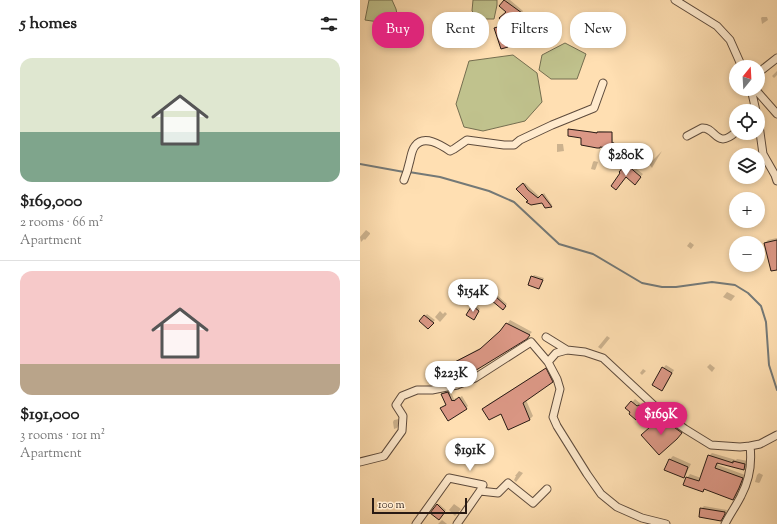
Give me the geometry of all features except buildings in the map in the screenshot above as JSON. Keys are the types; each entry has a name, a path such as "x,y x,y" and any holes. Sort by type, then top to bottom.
{"street":[{"path":"675,0 717,26 730,40 739,60"},
{"path":"765,67 777,58"},
{"path":"404,180 415,145 422,141 431,141 450,151 467,140 514,145 520,140 552,125 594,108 603,83"},
{"path":"761,96 777,114"},
{"path":"687,136 705,127 721,139 729,137"},
{"path":"761,140 763,154 777,181"},
{"path":"546,337 567,350"},
{"path":"360,462 384,456 402,431 403,416 396,405 402,396 417,390 432,390 475,378 531,342 548,362 557,379 560,389 554,417 557,426 597,489 617,507 642,518 666,524"},
{"path":"548,362 556,353 567,350 585,352 603,358 660,411 711,445 740,447 750,446 760,444 777,435"},
{"path":"725,524 730,513 742,495 750,471 752,456 750,446"},
{"path":"416,524 449,478 483,485 457,524"},
{"path":"480,491 498,493 508,483 533,503 547,489"}],"green space":[{"path":"369,0 392,0 397,12 372,12 372,21 365,20"},
{"path":"473,0 497,0 494,19 489,19 489,12 472,11"},
{"path":"565,43 570,46 570,48 575,48 586,54 577,79 551,79 539,70 542,55 555,48 562,48 562,45"},
{"path":"513,55 537,73 542,102 525,121 483,131 464,127 456,104 469,61"}],"waterway":[{"path":"360,164 404,172"},
{"path":"409,172 440,177 489,191 514,202 559,244 593,254 642,283 662,287 676,287 712,282 735,285 748,293 761,306 766,322 769,365 777,390"}]}
